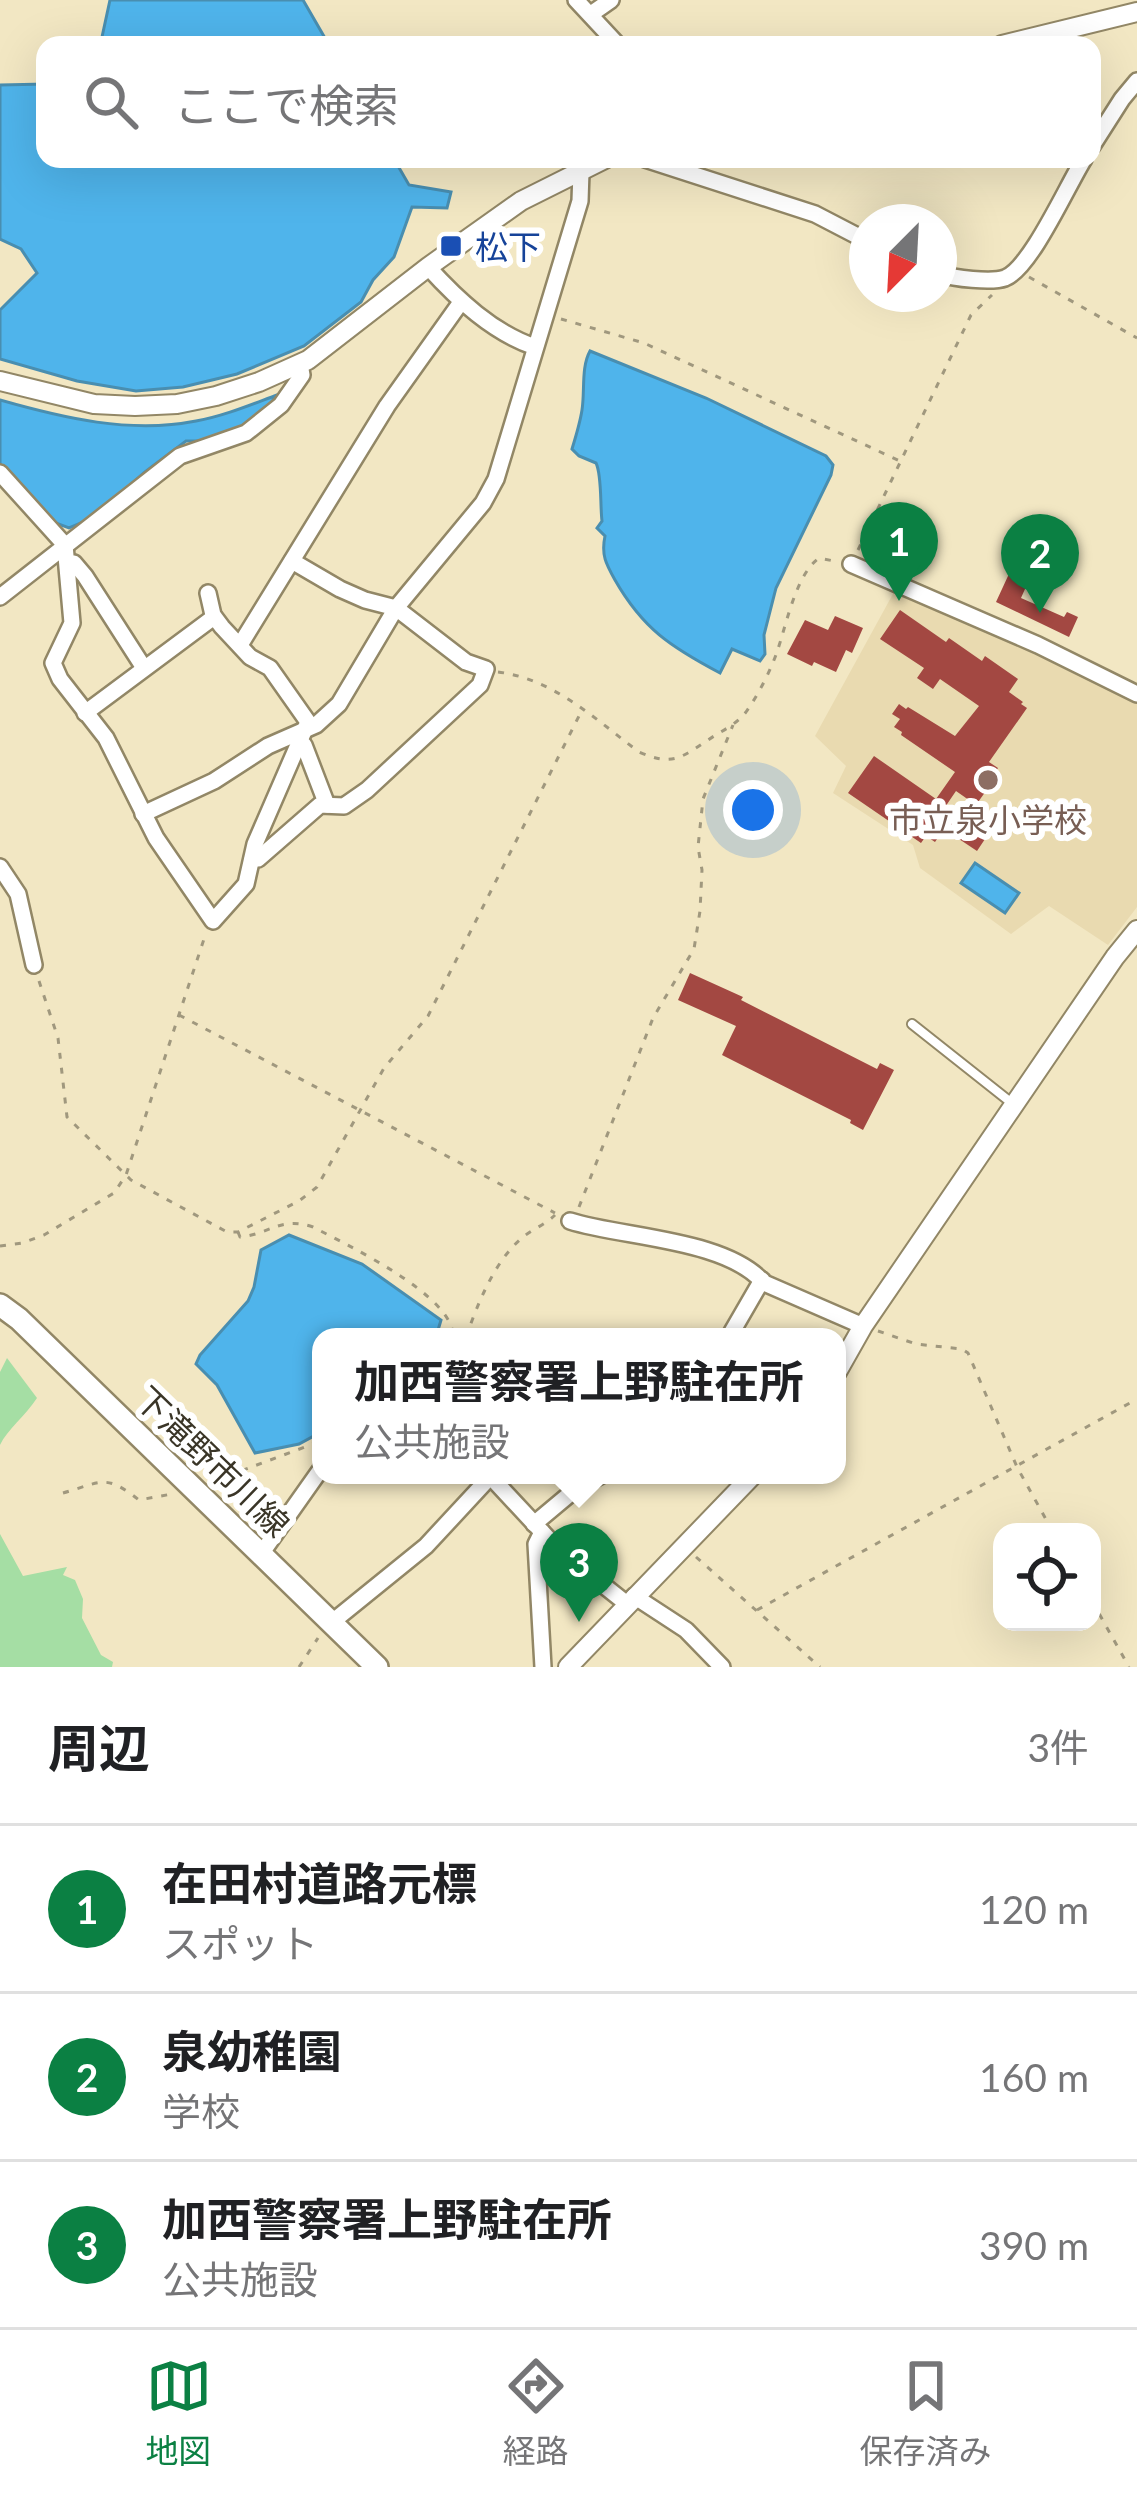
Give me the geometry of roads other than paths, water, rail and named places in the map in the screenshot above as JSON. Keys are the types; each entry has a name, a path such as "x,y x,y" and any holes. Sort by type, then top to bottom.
{"main road":[{"name":"下滝野市川線","path":"0,1305 377,1667"}],"street":[{"path":"576,0 610,36"},
{"path":"591,14 611,0"},
{"path":"1039,36 1137,12"},
{"path":"1101,132 1137,81"},
{"path":"0,381 94,404 135,406 177,404 260,382 300,364 521,201 588,168"},
{"path":"673,168 815,214 849,232"},
{"path":"957,278 1010,274 1043,234 1079,168"},
{"path":"142,814 214,781 268,746 303,736 316,725 339,704 396,608 483,503 496,479 580,201 581,172"},
{"path":"428,267 460,302 535,347"},
{"path":"240,645 387,406 460,302"},
{"path":"0,597 180,455 246,433 281,405 302,375 300,364"},
{"path":"0,473 65,545 71,623 53,664 60,679 106,738 142,814 213,921 246,884 255,844 308,722 280,679 250,657 214,617 208,593"},
{"path":"252,859 257,860 320,805 344,806 368,790 480,685 486,669 466,662 396,608 353,595 292,561"},
{"path":"68,564 74,563 85,576 144,668"},
{"path":"851,564 1038,645 1137,694"},
{"path":"85,712 214,617"},
{"path":"303,736 327,805"},
{"path":"0,866 18,894 34,965"},
{"path":"846,1356 1137,930"},
{"path":"563,1217 682,1243 754,1272 762,1280 863,1326"},
{"path":"734,1328 762,1280"},
{"path":"261,1554 312,1482"},
{"path":"331,1623 426,1546 483,1484"},
{"path":"497,1484 558,1549 631,1600 686,1630 722,1667"},
{"path":"543,1667 538,1528 585,1484"},
{"path":"568,1667 744,1484"}],"lane":[{"path":"912,1024 1014,1105"}],"water":[{"path":"110,0 303,0 324,36 102,36"},
{"path":"36,84 36,168 399,168 409,185 451,192 447,208 412,207 394,257 361,302 304,346 237,374 183,387 136,391 77,381 0,359 0,310 37,273 21,249 0,239 0,85"},
{"path":"590,351 706,398 826,456 833,465 776,588 760,661 732,649 720,673 687,654 648,624 612,574 604,554 605,536 597,528 602,521 598,468 572,449"},
{"path":"277,395 260,417 233,433 186,441 93,518 69,528 53,522 0,464 0,400 72,418 146,426 206,419"},
{"path":"975,863 1019,893 1005,913 961,883"},
{"path":"289,1235 362,1264 441,1320 439,1328 312,1328 312,1437 255,1453 217,1385 196,1364 248,1301 261,1250"}],"place":[{"name":"松下","path":"451,246"},
{"name":"在田村道路元標","path":"899,601"},
{"name":"泉幼稚園","path":"1040,613"},
{"name":"市立泉小学校","path":"988,780"},
{"name":"加西警察署上野駐在所","path":"579,1622"}]}
